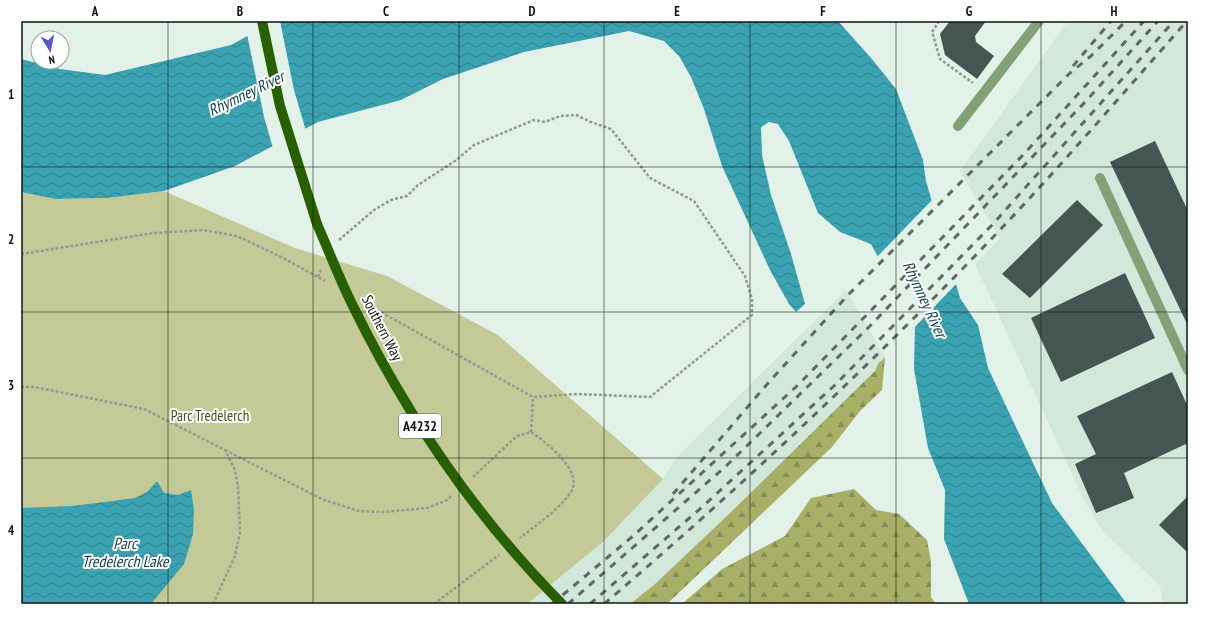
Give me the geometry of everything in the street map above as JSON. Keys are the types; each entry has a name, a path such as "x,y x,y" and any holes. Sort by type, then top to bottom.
{"main road":[{"name":"Southern Way","path":"262,21 280,106 302,180 317,224 370,340 415,418 449,469 513,552 562,604"}],"street":[{"path":"958,126 1039,21"},
{"path":"1100,178 1188,370"}],"path":[{"path":"939,21 932,32 940,59 985,91"},
{"path":"338,241 374,210 391,200 407,196 418,185 455,161 474,145 534,120 545,122 560,116 576,114 591,122 611,129 650,178 694,201 745,276 752,299 752,316 650,397 577,394 533,397 366,304"},
{"path":"21,254 154,233 203,230 238,236 332,285"},
{"path":"318,277 324,264"},
{"path":"21,387 34,387 144,409 324,500 359,511 383,512 427,508 447,500 453,495"},
{"path":"531,432 533,397"},
{"path":"470,479 517,436 531,432"},
{"path":"516,541 551,512 571,491 574,479 569,468 547,443 531,432"},
{"path":"213,604 235,556 240,532 238,486 235,470 225,450"},
{"path":"434,604 504,550"}],"shaded area":[{"path":"1068,21 1188,21 1188,604 1165,604 1162,600 1160,586 1102,530 1085,502 975,264 1000,239 960,171"},
{"path":"846,290 885,357 878,364 876,371 729,514 654,585 630,604 527,604 603,542 663,479 675,459"}],"green space":[{"name":"Parc Tredelerch","path":"164,191 295,248 387,276 498,335 663,479 603,542 527,604 21,604 21,192 55,199 107,198"},
{"path":"885,357 882,390 860,411 832,447 667,604 630,604 654,585 729,514 875,371 878,364"},
{"path":"854,489 876,510 899,514 927,540 931,561 931,597 936,604 682,604 722,569 785,536 811,498"}],"water":[{"name":"Rhymney River","path":"275,21 838,21 896,89 923,160 926,181 960,298 978,325 988,368 1052,503 1127,604 969,604 944,539 945,490 928,448 914,369 915,325 871,244 840,232 818,213 789,141 778,124 769,122 761,127 762,155 771,195 791,254 805,304 796,312 789,304 770,270 722,166 704,109 691,77 679,56 664,41 629,31 524,52 443,79 401,100 318,122 235,166 164,191 107,198 55,199 21,192 21,59 30,61 30,70 68,70 105,75 231,45"},
{"name":"Parc Tredelerch Lake","path":"157,481 164,493 178,495 191,490 194,510 193,534 184,564 151,604 21,604 21,508 73,506 135,498 147,492"}],"pier":[{"path":"271,21 280,21 294,90 306,131 273,148 264,117 247,34"},
{"path":"933,199 958,282 913,329 913,325 876,258"}],"building":[{"path":"950,21 986,21 975,36 976,42 994,56 977,79 945,55 940,34"},
{"path":"1155,141 1188,211 1188,326 1110,162"},
{"path":"1077,200 1103,225 1030,298 1002,274"},
{"path":"1125,273 1155,338 1061,382 1031,318"},
{"path":"1172,372 1188,407 1188,443 1124,473 1134,498 1096,513 1075,464 1096,454 1077,416"},
{"path":"1188,496 1188,549 1186,551 1159,525"}],"railway":[{"path":"1073,66 1111,21"},
{"path":"673,494 769,382 848,295 1070,73 1091,56 1126,21"},
{"path":"552,604 633,536 798,385 1024,154 1144,21"},
{"path":"568,604 725,467 868,328 1086,101 1158,21"},
{"path":"590,604 701,508 835,385 992,225 1174,21"},
{"path":"604,604 756,470 902,330 1021,208 1187,21"}]}
